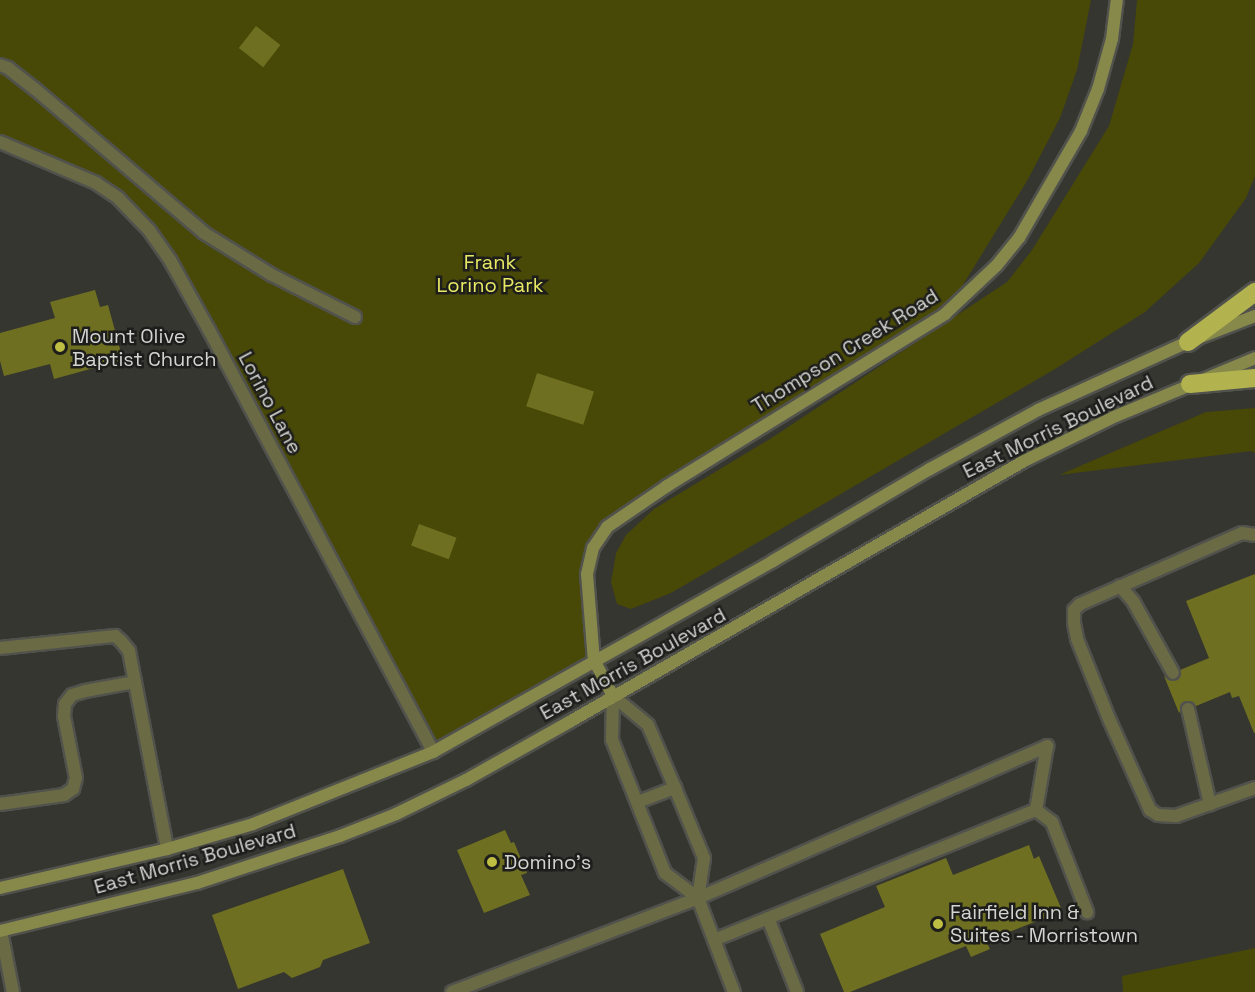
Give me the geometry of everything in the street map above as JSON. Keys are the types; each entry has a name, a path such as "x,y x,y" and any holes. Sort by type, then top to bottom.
{"highway":[{"path":"1188,342 1255,292"},
{"path":"1190,384 1255,378"}],"main road":[{"name":"Thompson Creek Road","path":"594,660 587,574 593,548 608,527 667,486 945,314 997,265 1019,238 1081,131 1098,89 1112,39 1117,0"},
{"name":"East Morris Boulevard","path":"0,888 167,849 253,824 434,752 773,561 930,469 1028,416 1188,342 1255,316"},
{"name":"East Morris Boulevard","path":"0,929 197,883 340,836 466,780 1024,461 1190,384 1255,358"},
{"path":"594,660 613,696"}],"street":[{"path":"0,66 8,68 35,89 204,233 272,275 355,317"},
{"name":"Lorino Lane","path":"0,142 96,183 118,198 160,245 209,330 434,752"},
{"path":"1255,535 1242,533 1080,604 1074,610 1077,639 1110,722 1150,810 1158,815 1176,816 1255,788"},
{"path":"1120,586 1133,601 1173,673"},
{"path":"0,648 115,636 129,651 167,849"},
{"path":"0,804 64,795 73,789 76,778 66,735 65,704 72,695 135,682"},
{"path":"613,696 648,725 704,858 698,898 734,992"},
{"path":"613,696 612,740 665,873 698,898"},
{"path":"1188,709 1210,804"},
{"path":"452,992 698,898 1047,746 1036,810"},
{"path":"638,802 675,788"},
{"path":"1036,810 1052,822 1087,912"},
{"path":"714,940 1036,810"},
{"path":"768,918 797,992"},
{"path":"0,929 13,992"}],"green space":[{"name":"Frank Lorino Park","path":"0,0 1091,0 1077,70 1060,118 1027,181 945,314 608,527 587,574 594,661 433,752 171,260 118,198 0,142"},
{"path":"1137,0 1255,0 1255,176 1246,198 1199,263 1145,312 1055,369 671,593 631,609 617,604 611,582 616,553 626,535 654,509 770,439 1007,282 1032,250 1109,126 1133,44"},
{"path":"1255,408 1255,453 1251,451 1059,475 1206,412"},
{"path":"1255,948 1255,992 1123,992 1122,976"}],"building":[{"path":"256,26 280,45 263,67 239,48"},
{"name":"Mount Olive Baptist Church","path":"95,290 100,307 108,305 123,360 54,379 50,364 4,376 0,361 0,333 55,318 50,302"},
{"path":"537,373 594,392 583,425 526,406"},
{"path":"419,524 457,538 449,559 411,546"},
{"path":"1255,574 1254,733 1239,696 1232,698 1230,692 1196,706 1191,701 1186,701 1179,713 1164,676 1169,680 1176,680 1180,677 1180,670 1209,658 1186,601"},
{"name":"Domino's","path":"505,830 511,843 514,842 527,873 521,875 530,895 484,913 457,850"},
{"name":"Fairfield Inn & Suites - Morristown","path":"1029,845 1034,859 1039,856 1061,908 1054,911 1055,914 986,941 990,949 971,957 966,946 850,992 844,992 820,934 885,907 876,886 946,858 953,875"},
{"path":"343,869 370,943 323,960 320,967 292,978 284,972 238,989 212,915"}],"place":[{"name":"Mount Olive Baptist Church","path":"60,347"},
{"name":"Domino's","path":"492,862"},
{"name":"Fairfield Inn & Suites - Morristown","path":"938,924"}]}
